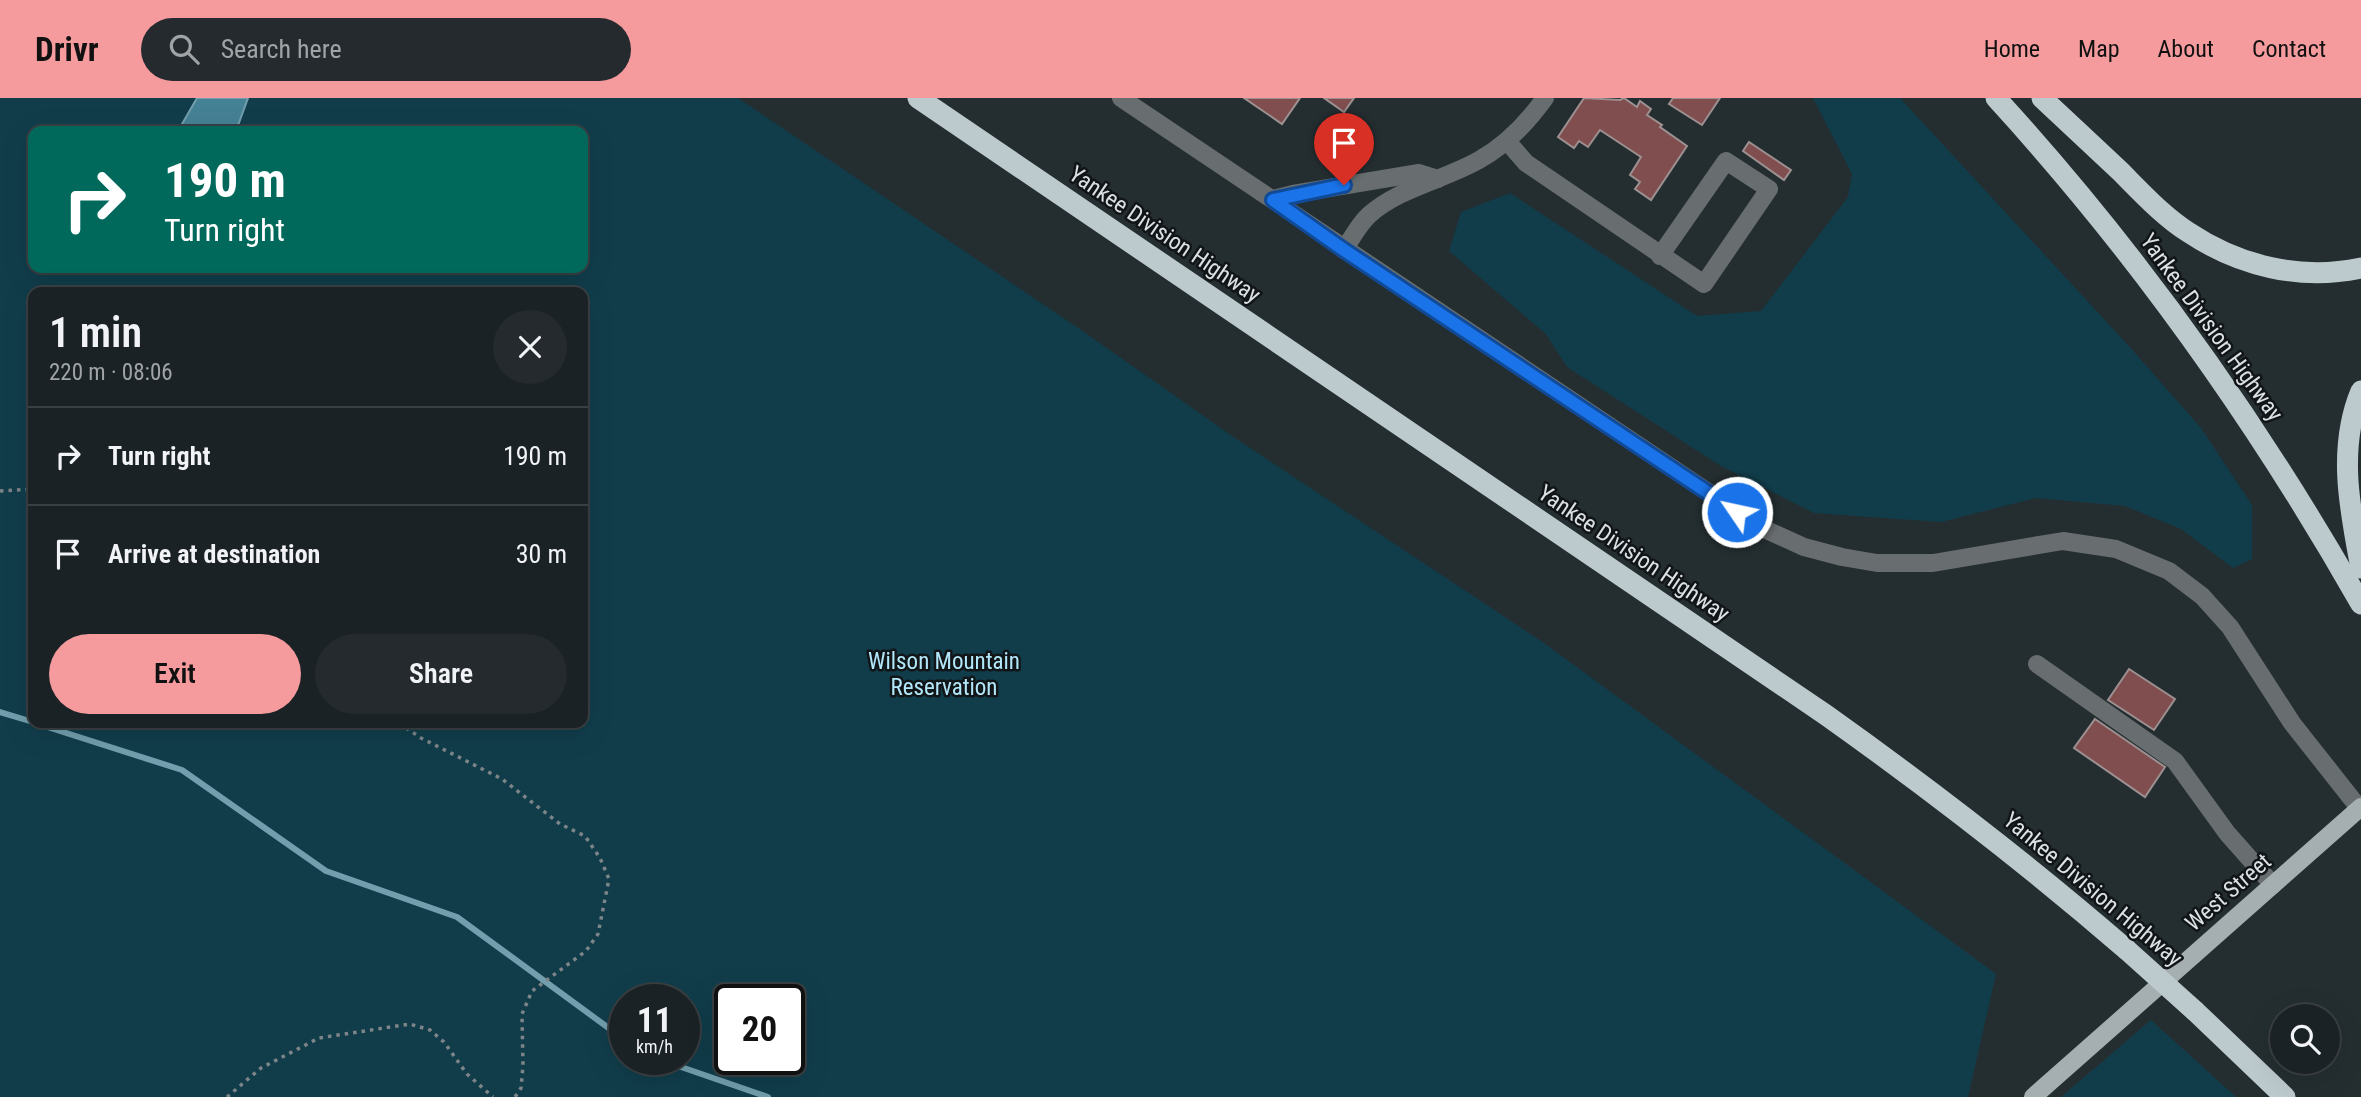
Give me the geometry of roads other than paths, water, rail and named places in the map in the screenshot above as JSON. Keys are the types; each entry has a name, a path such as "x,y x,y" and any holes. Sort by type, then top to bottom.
{"highway":[{"name":"Yankee Division Highway","path":"918,98 1826,715 1994,840 2127,950 2195,1011 2269,1087 2285,1097"},
{"name":"Yankee Division Highway","path":"1996,98 2103,222 2200,351 2287,480 2361,604"},
{"path":"2042,98 2157,206 2186,231 2218,250 2284,271 2329,274 2361,268"},
{"path":"2361,391 2353,415 2348,447 2347,484 2361,568"}],"main road":[{"name":"West Street","path":"2033,1097 2360,807"}],"lane":[{"path":"1121,98 1142,104 1344,250 1760,527 1804,547 1842,557 1904,565 1967,559 2063,541 2116,549 2169,570 2202,596 2230,627 2292,723 2360,807"},
{"path":"1344,250 1370,214 1395,198 1480,160 1507,141 1545,98"},
{"path":"1507,141 1526,163 1660,256 1704,284 1769,189 1726,161 1660,256"},
{"path":"1273,200 1293,194 1419,173 1438,179"},
{"path":"2037,664 2175,761 2227,833 2273,885"}],"waterway":[{"path":"0,712 28,720"},
{"path":"51,728 182,770 326,871 457,917 609,1028"},
{"path":"700,1074 768,1097"}],"park label":[{"name":"Wilson Mountain Reservation","path":"944,674"}]}
